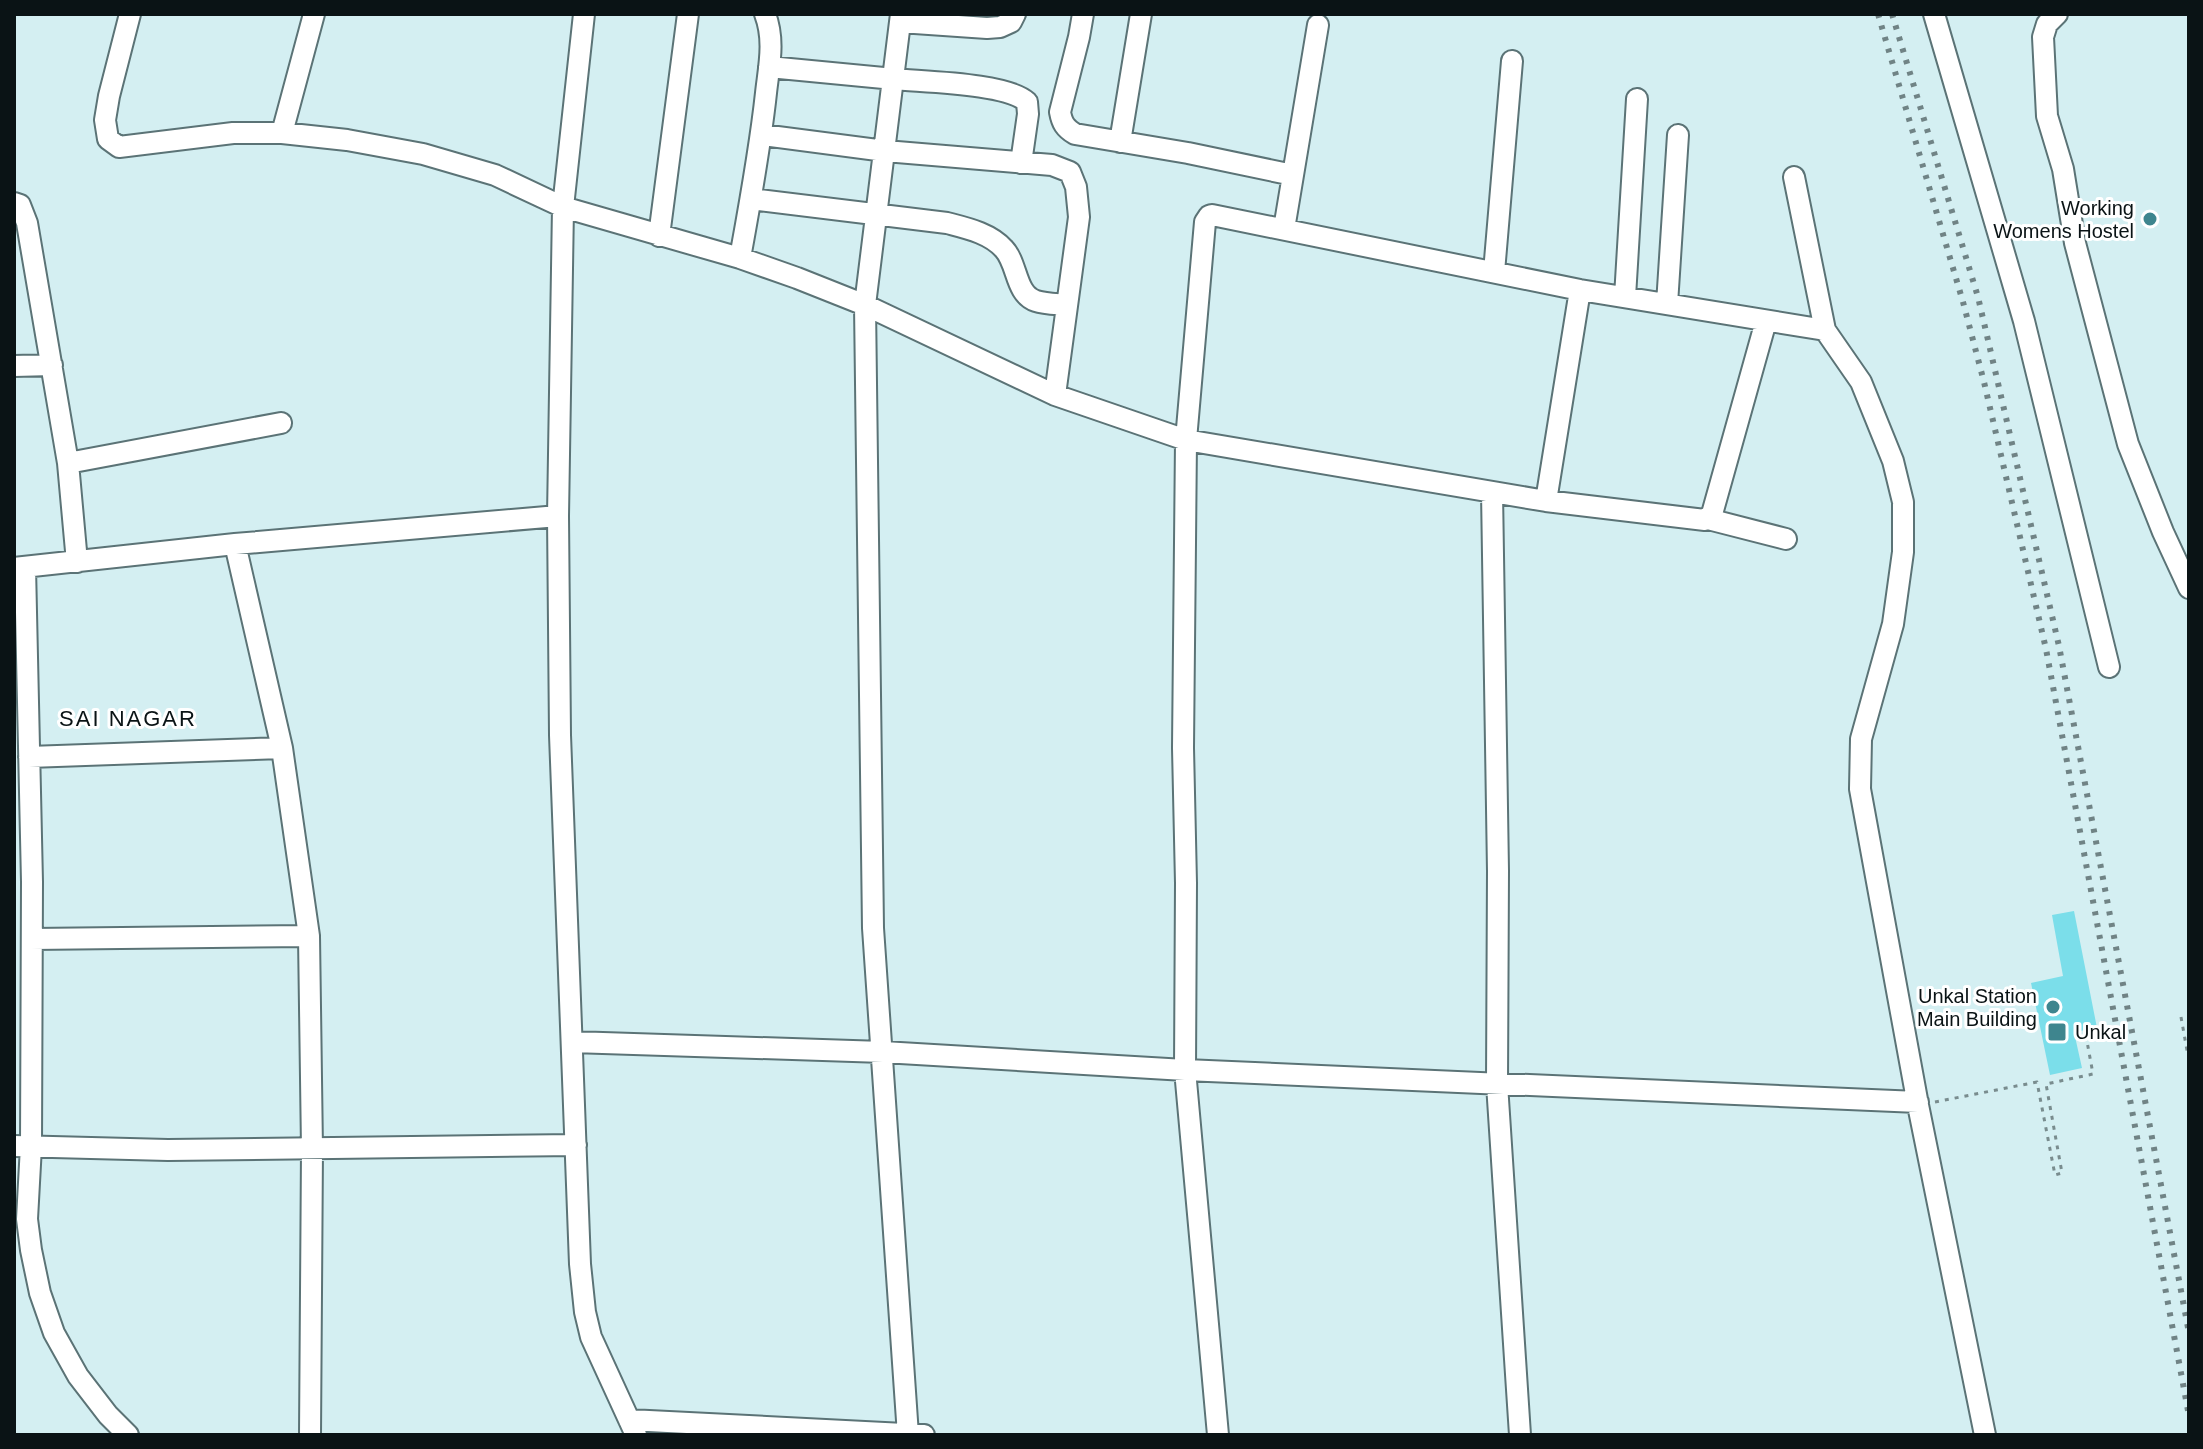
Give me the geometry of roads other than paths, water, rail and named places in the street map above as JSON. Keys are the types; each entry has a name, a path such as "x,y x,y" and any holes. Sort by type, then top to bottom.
{"street":[{"path":"130,14 105,120 108,139 119,147 233,133 282,133 347,140 423,154 495,175 563,207 740,258 797,278 865,305 1055,395 1186,440 1546,501 1708,519 1786,539"},
{"path":"282,133 314,14"},
{"path":"584,14 563,207 558,516 560,735 580,1264 585,1312 601,1362 632,1428 924,1435"},
{"path":"659,236 688,14"},
{"path":"740,258 762,135 772,45 765,14"},
{"path":"908,1435 873,928 865,305 901,18 987,28 1011,22 1015,14"},
{"path":"1083,14 1060,112 1061,122 1066,128 1075,134 1293,175"},
{"path":"1120,142 1141,14"},
{"path":"1935,14 2024,321 2109,667"},
{"path":"2057,14 2047,24 2043,37 2047,116 2063,169 2075,243 2128,444 2189,588"},
{"path":"1284,229 1318,25"},
{"path":"1494,272 1512,61"},
{"path":"769,67 989,88 1021,96 1027,102 1028,114 1021,163"},
{"path":"1625,297 1637,99"},
{"path":"762,135 885,151 1052,165 1070,172 1076,187 1079,217 1055,395"},
{"path":"1667,304 1678,135"},
{"path":"1794,177 1825,330 1861,382 1893,461 1903,502 1903,552 1893,624 1861,739 1860,789 1918,1104 1985,1435"},
{"path":"751,199 947,223 993,239 1002,246 1013,260 1027,297 1039,302 1067,305"},
{"path":"14,203 20,205 27,223 52,365 68,463 77,562"},
{"path":"1218,1435 1185,1070 1183,748 1186,440 1205,222 1212,215 1580,290 1825,330"},
{"path":"1546,501 1580,290"},
{"path":"1708,519 1712,514 1766,321"},
{"path":"14,366 52,365"},
{"path":"68,463 281,423"},
{"path":"1492,492 1498,871 1497,1084 1520,1435"},
{"path":"128,1435 78,1376 54,1333 40,1293 27,1219 23,1146 32,939 29,757 19,568 235,544 558,516"},
{"path":"235,544 282,748 309,936 312,1149 310,1435"},
{"path":"29,757 282,748"},
{"path":"32,939 309,936"},
{"path":"572,1042 883,1052 1185,1070 1918,1104"},
{"path":"23,1146 168,1150 576,1145"}],"railway":[{"path":"1878,14 1963,302 2046,649 2189,1416"},
{"path":"1892,14 1978,297 2059,646 2189,1333"}],"place":[{"name":"Working Womens Hostel","path":"2150,219"},
{"name":"Unkal Station Main Building","path":"2053,1007"},
{"name":"Unkal","path":"2057,1032"}],"district":[{"name":"SAI NAGAR","path":"128,718"}]}
